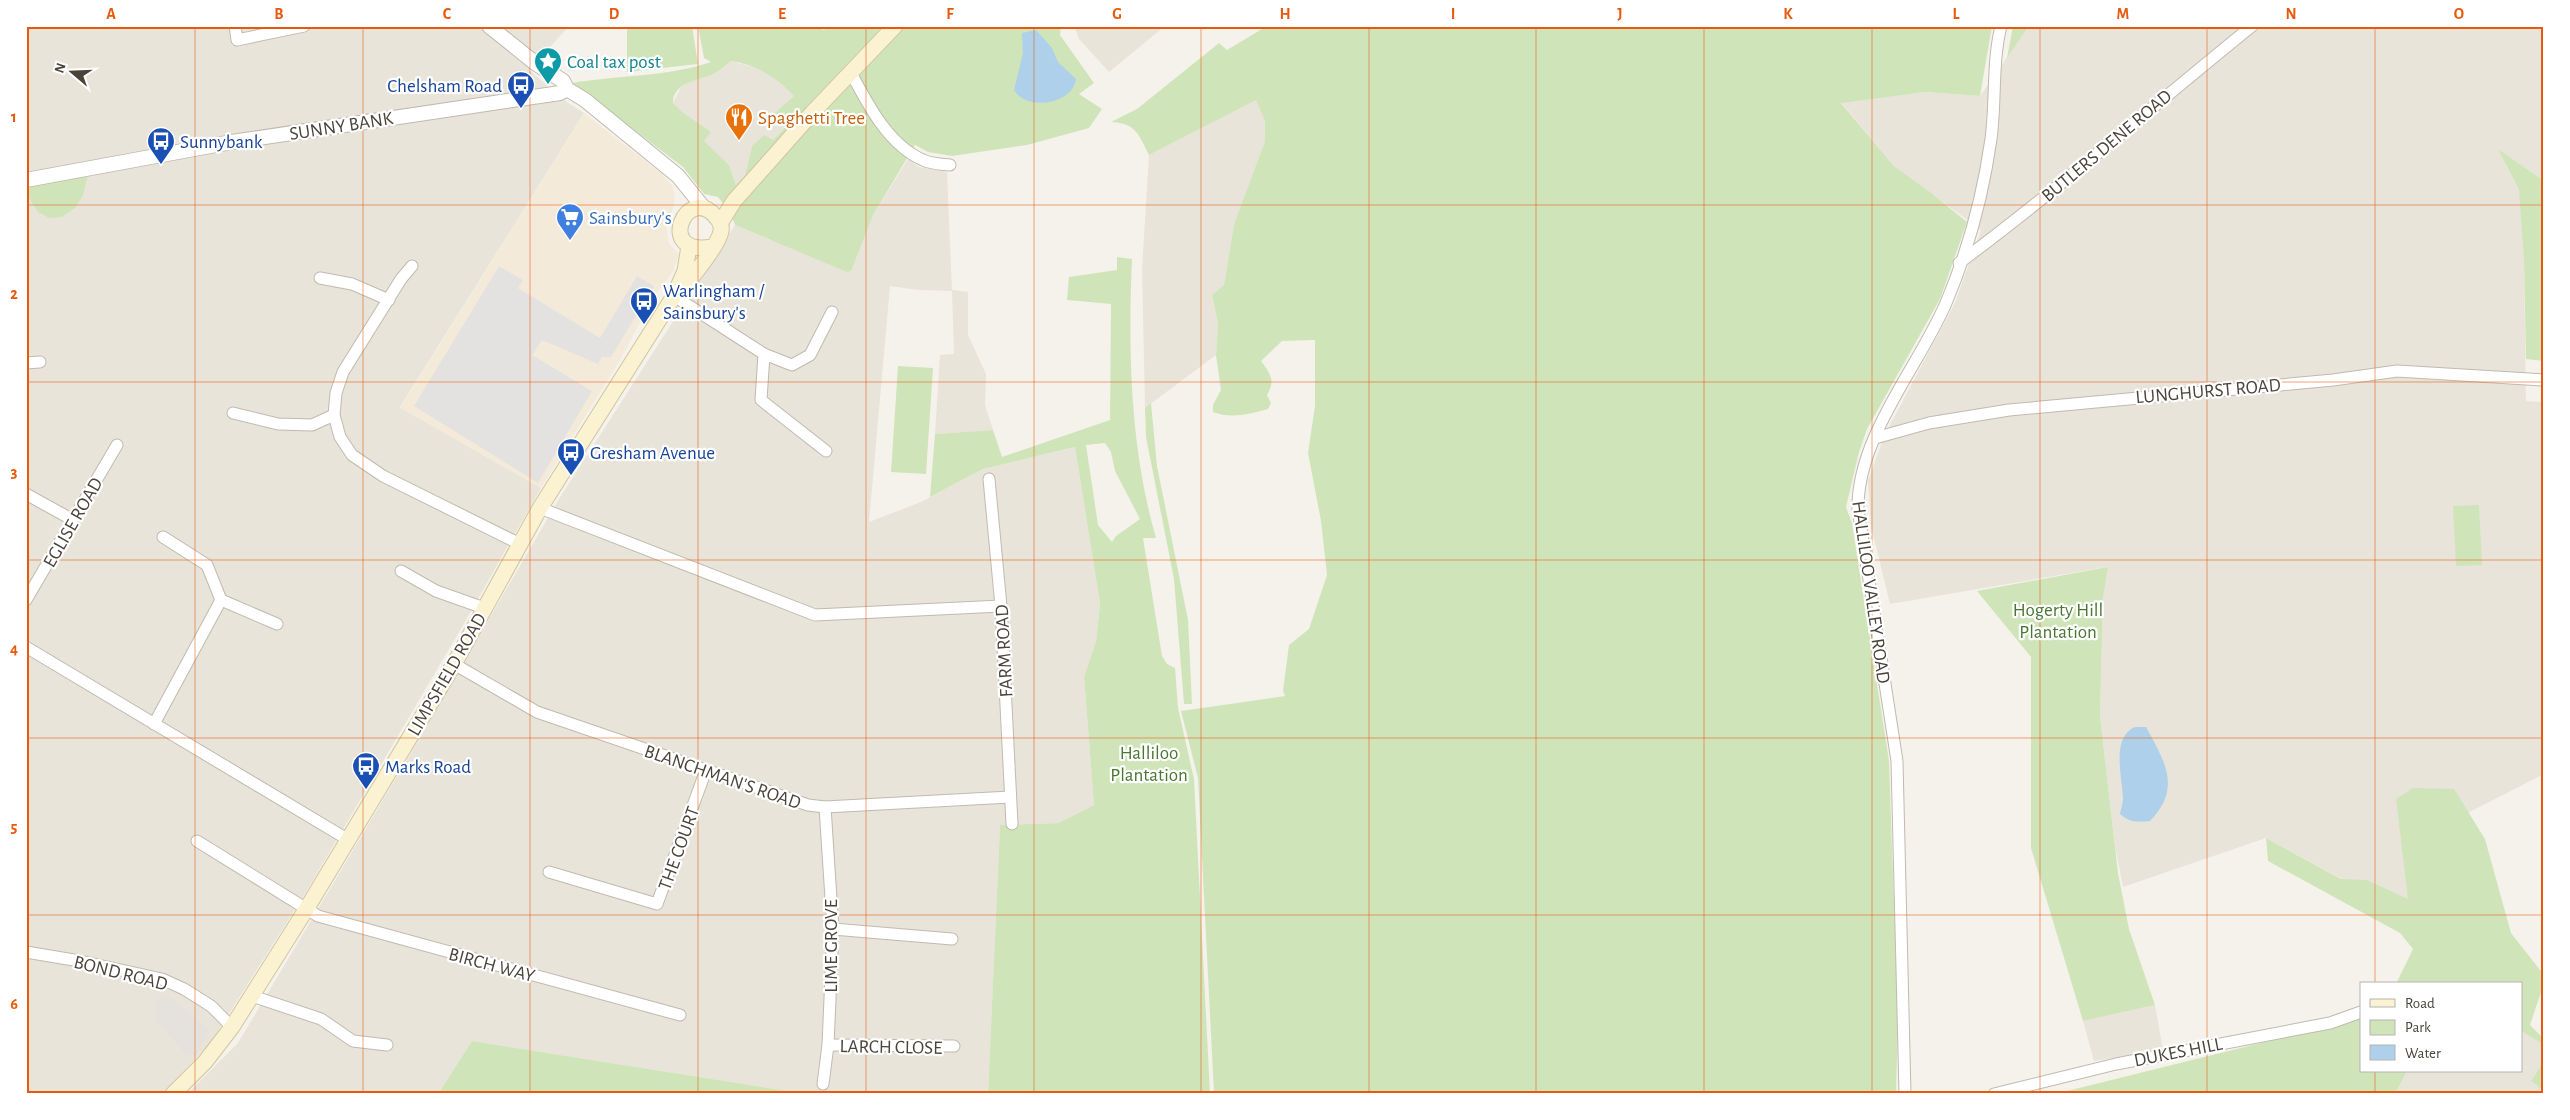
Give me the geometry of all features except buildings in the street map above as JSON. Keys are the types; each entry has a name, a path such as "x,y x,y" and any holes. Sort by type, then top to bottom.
{"main road":[{"path":"711,213 721,231 712,247 698,249 689,246 682,239 679,229 681,219 687,212 711,213 734,201 850,71 895,26"},
{"name":"LIMPSFIELD ROAD","path":"173,1094 205,1062 232,1026 307,908 454,664 540,508 674,296 685,271 689,246"},
{"name":"LIMPSFIELD ROAD","path":"674,296 693,276 712,247"}],"street":[{"path":"235,26 237,40 304,26"},
{"path":"490,26 535,63 563,80 567,89 576,93 678,176 688,190 711,213"},
{"name":"HALLILOO VALLEY ROAD","path":"1905,1094 1897,760 1858,509 1861,475 1875,438 1942,311 1973,228 1991,139 2001,26"},
{"name":"BUTLERS DENE ROAD","path":"1960,263 2020,219 2183,80 2252,26"},
{"path":"850,71 872,112 898,143 923,161 950,165"},
{"name":"SUNNY BANK","path":"26,180 232,142 560,93 567,89"},
{"path":"687,212 688,190"},
{"path":"412,266 401,279 343,372 336,394 334,415 340,438 352,455 383,476 520,544"},
{"path":"320,278 352,284 389,300"},
{"path":"674,296 764,354 792,365 810,355 832,312"},
{"path":"764,354 761,400 826,451"},
{"path":"26,363 40,362"},
{"name":"LUNGHURST ROAD","path":"1875,438 1929,423 2017,409 2333,380 2397,370 2544,380"},
{"path":"233,413 278,424 312,425 334,415"},
{"name":"EGLISE ROAD","path":"26,600 117,445"},
{"name":"FARM ROAD","path":"989,479 1001,606 1012,824"},
{"path":"26,494 73,520"},
{"path":"540,508 815,615 1001,606"},
{"path":"163,537 207,565 221,600 277,624"},
{"path":"401,571 436,591 484,608"},
{"path":"154,724 221,600"},
{"path":"26,647 347,840"},
{"name":"BLANCHMAN'S ROAD","path":"454,664 530,709 808,805 825,807 1010,797"},
{"name":"THE COURT","path":"548,872 657,904 706,770"},
{"name":"LIME GROVE","path":"823,1084 828,1045 833,929 825,807"},
{"name":"BIRCH WAY","path":"197,841 318,916 680,1015"},
{"path":"833,929 952,939"},
{"name":"BOND ROAD","path":"26,952 80,961 162,979 184,989 204,1002 232,1026"},
{"path":"252,996 321,1019 353,1041 387,1045"},
{"name":"DUKES HILL","path":"1994,1094 2116,1064 2330,1023 2360,1012"},
{"name":"LARCH CLOSE","path":"828,1045 954,1046"}],"shaded area":[{"path":"26,26 569,26 529,70 567,102 584,113 400,407 541,488 458,634 306,892 211,1042 162,1094 26,1094"},
{"path":"1071,26 1165,26 1109,72 1079,39 1075,28"},
{"path":"2029,26 2544,26 2544,181 2499,150 2523,199 2526,401 2544,402 2544,774 2450,822 2447,936 2266,838 2123,887 2115,846 2100,716 2103,598 2107,567 1890,604 1871,526 1868,481 1884,436 1955,303 1981,230 1894,166 1841,102 1925,92 1980,96"},
{"path":"731,61 759,69 779,80 794,96 785,126 773,140 752,146 745,175 736,185 729,165 703,141 673,103 681,87 722,69"},
{"path":"1257,99 1265,121 1265,141 1234,224 1224,285 1212,295 1218,323 1216,355 1145,408 1142,269 1149,155"},
{"path":"584,113 662,174 673,187 675,199 672,212 665,219 669,244 679,254 673,272 655,295 620,360 541,488 400,408"},
{"path":"908,159 919,167 947,172 952,290 968,292 968,335 986,374 985,405 993,430 935,434 940,355 954,354 952,291 918,290 890,286 869,522 921,502 983,469 1075,447 1100,604 1096,641 1084,677 1094,805 1058,823 1000,825 988,1094 807,1094 472,1041 438,1094 187,1094 238,1043 411,753 559,499 735,225 770,240 873,215"},
{"path":"499,266 523,280 518,288 600,338 637,276 654,286 611,357 602,357 598,364 542,340 532,355 592,391 538,483 414,406"},
{"path":"167,995 210,1031 195,1056 185,1053 155,1019 156,1000"},
{"path":"2155,1005 2163,1050 2094,1061 2083,1021"},
{"path":"2522,1032 2544,1045 2544,1061 2531,1081 2544,1091 2544,1094 2395,1094 2406,1072 2522,1072"}],"green space":[{"path":"627,26 692,26 698,64 627,72"},
{"path":"698,26 821,26 823,30 834,26 1061,26 1060,35 1094,83 1079,94 1102,109 1089,128 1027,145 952,156 928,152 915,145 873,215 851,271 847,272 735,225 731,214 718,197 704,194 683,167 572,83 660,73 711,62 704,58","holes":["731,61 766,73 794,96 775,113 785,127 773,140 764,135 752,146 745,175 736,185 729,165 704,141 711,132 682,112 673,103 676,91 685,84 714,74"]},
{"path":"1267,26 1992,26 1980,96 1925,92 1841,103 1894,166 1967,222 1940,299 1867,429 1859,452 1846,507 1852,523 1889,761 1898,1019 1896,1094 1214,1094 1198,778 1181,711 1285,696 1283,691 1289,645 1309,629 1327,575 1321,521 1308,453 1315,406 1315,340 1282,341 1261,361 1271,377 1270,390 1267,395 1271,403 1268,409 1234,415 1213,412 1213,405 1221,390 1216,355 1218,323 1212,295 1224,285 1234,224 1265,141 1265,121 1256,100 1149,155 1136,131 1126,125 1111,122 1137,109 1219,43 1227,50"},
{"path":"2013,26 2029,26 2007,58"},
{"path":"2498,149 2544,181 2544,361 2526,359 2524,260 2519,190"},
{"path":"88,175 83,195 75,208 62,217 49,218 38,212 26,193 26,188"},
{"name":"Halliloo Plantation","path":"1117,257 1132,259 1130,329 1136,435 1147,504 1156,538 1143,538 1162,656 1167,664 1175,668 1178,708 1194,779 1210,1094 988,1094 1000,825 1058,823 1094,805 1084,677 1096,641 1100,604 1075,447 983,469 930,497 935,434 993,430 1002,457 1110,420 1111,304 1067,300 1069,277 1117,270","holes":["1105,443 1111,452 1115,471 1140,519 1116,536 1112,542 1098,525 1086,445"]},
{"path":"898,366 933,368 926,474 891,472"},
{"path":"1151,403 1157,466 1188,620 1192,704 1184,704 1174,579 1146,437 1145,408"},
{"path":"2479,505 2482,565 2456,566 2453,506"},
{"name":"Hogerty Hill Plantation","path":"2108,567 2103,598 2100,716 2118,873 2129,929 2155,1005 2083,1021 2031,848 2031,657 1977,591"},
{"path":"2413,788 2454,789 2485,839 2511,933 2544,975 2544,983 2530,1025 2544,1039 2544,1045 2522,1032 2522,982 2397,982 2413,949 2400,933 2268,861 2266,838 2341,879 2367,880 2408,899 2396,799"},
{"path":"2360,1018 2360,1072 2406,1072 2395,1094 2111,1094 2110,1091 2098,1094 2055,1094"},
{"path":"472,1041 807,1094 438,1094"},
{"path":"2544,1061 2544,1091 2531,1081"}],"water":[{"path":"1036,30 1052,48 1058,62 1076,79 1073,88 1067,94 1049,102 1029,101 1020,97 1014,90 1023,53 1022,33"},
{"path":"2135,727 2146,727 2164,763 2168,786 2166,797 2160,809 2150,821 2141,822 2127,819 2120,814 2123,798 2120,748 2128,732"}],"place":[{"name":"Coal tax post","path":"548,85"},
{"name":"Chelsham Road","path":"521,109"},
{"name":"Spaghetti Tree","path":"739,141"},
{"name":"Sunnybank","path":"161,165"},
{"name":"Sainsbury's","path":"570,241"},
{"name":"Warlingham / Sainsbury's","path":"644,325"},
{"name":"Gresham Avenue","path":"571,476"},
{"name":"Marks Road","path":"366,790"}]}
